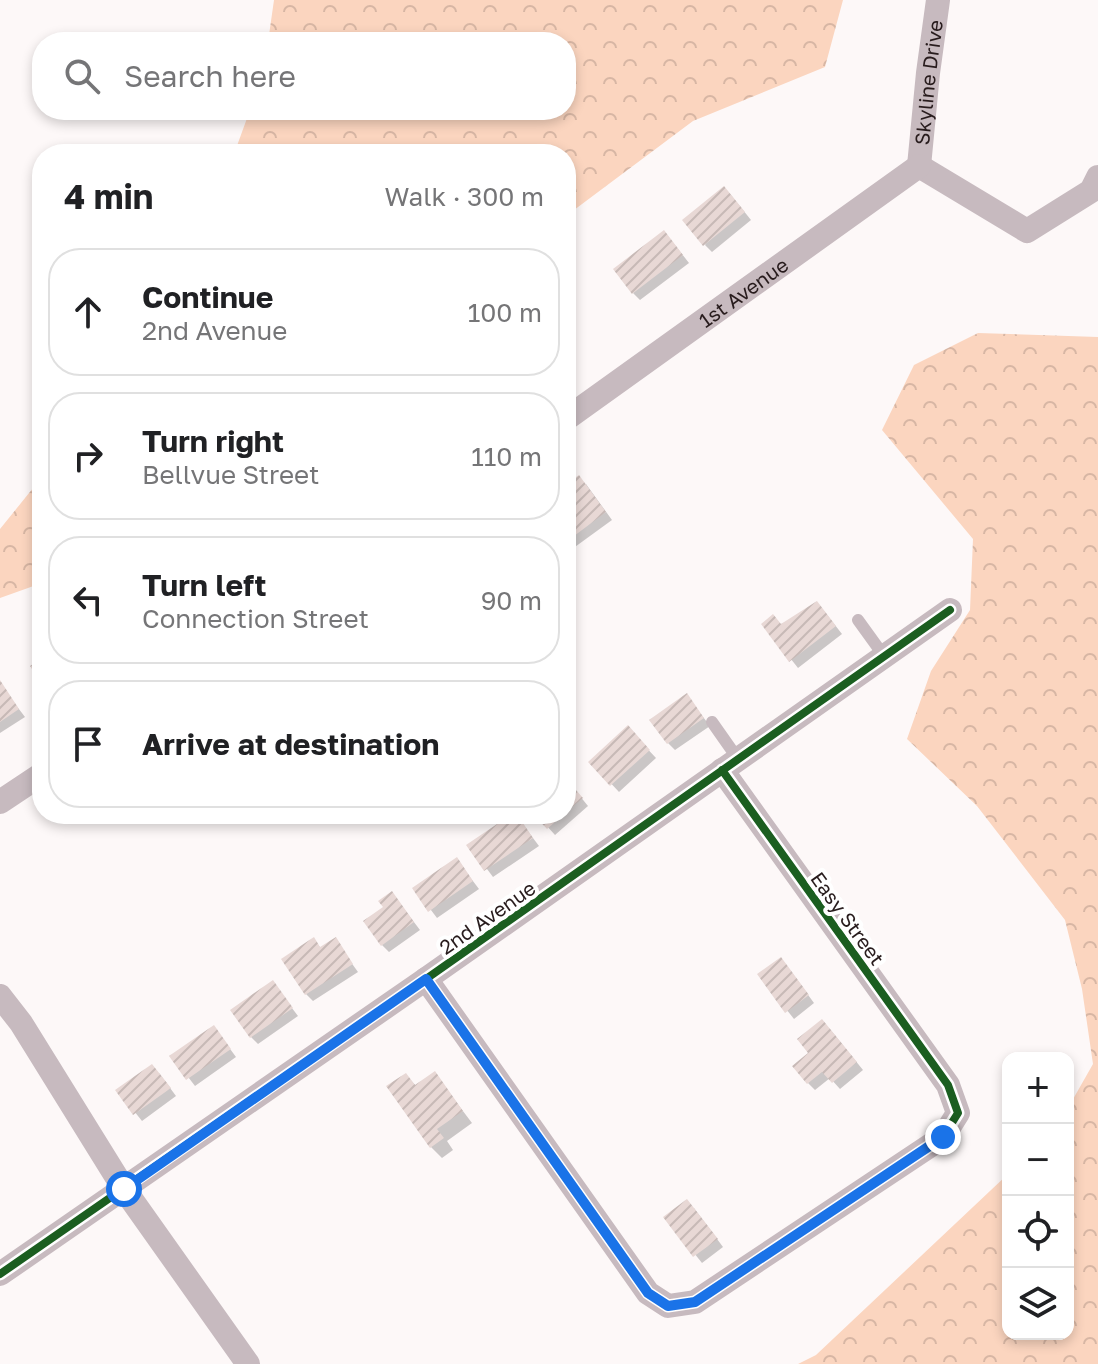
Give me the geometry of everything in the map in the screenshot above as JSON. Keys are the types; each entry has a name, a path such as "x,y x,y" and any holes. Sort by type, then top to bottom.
{"street":[{"name":"Skyline Drive","path":"919,166 938,0"},
{"path":"919,166 1027,231 1091,191 1098,177"},
{"name":"1st Avenue","path":"576,412 919,166"},
{"name":"2nd Avenue","path":"0,1274 950,610"},
{"name":"Easy Street","path":"426,979 648,1293 668,1306 695,1302 943,1137 958,1113 948,1085 730,764"},
{"path":"0,802 32,781"},
{"path":"0,996 21,1023 124,1189 248,1364"}],"lane":[{"path":"858,620 884,656"},
{"path":"712,722 730,764"}],"green space":[{"path":"274,0 843,0 825,67 693,121 576,209 576,144 238,144 246,120 576,120 576,32 269,32"},
{"path":"978,333 1098,337 1098,1364 798,1364 816,1355 1002,1180 1002,1340 1074,1340 1074,1097 1093,1064 1082,989 1065,920 977,806 907,739 931,671 970,610 973,539 882,430 914,365"},
{"path":"32,489 32,587 0,598 0,529"}],"building":[{"path":"724,186 745,212 703,246 682,220"},
{"path":"664,230 683,255 632,294 613,269"},
{"path":"579,475 606,512 576,534 576,477"},
{"path":"817,601 836,626 789,662 761,624 773,614 781,624"},
{"path":"0,680 19,709 0,722"},
{"path":"687,693 704,718 667,744 649,720"},
{"path":"628,725 650,750 610,786 588,762"},
{"path":"576,790 583,798 576,804"},
{"path":"497,824 524,824 533,838 484,871 466,845"},
{"path":"457,857 473,881 428,912 412,888"},
{"path":"392,891 414,922 381,946 363,921 383,907 378,901"},
{"path":"314,937 320,947 336,937 353,964 305,995 281,959"},
{"path":"781,957 809,995 785,1013 757,974"},
{"path":"273,980 293,1008 250,1038 230,1010"},
{"path":"822,1019 857,1062 832,1083 822,1072 807,1084 792,1066 808,1053 797,1039"},
{"path":"214,1025 231,1049 186,1080 169,1056"},
{"path":"152,1064 171,1088 133,1115 115,1090"},
{"path":"435,1071 463,1111 437,1129 444,1138 430,1148 386,1086 406,1073 415,1085"},
{"path":"687,1199 718,1239 693,1257 663,1217"}],"cycle path":[{"path":"0,1274 950,610"},
{"path":"426,979 648,1293 668,1306 695,1302 943,1137 958,1113 948,1085 722,770"}],"route":[{"path":"124,1189 426,979 648,1293 668,1306 695,1302 943,1137"}]}
